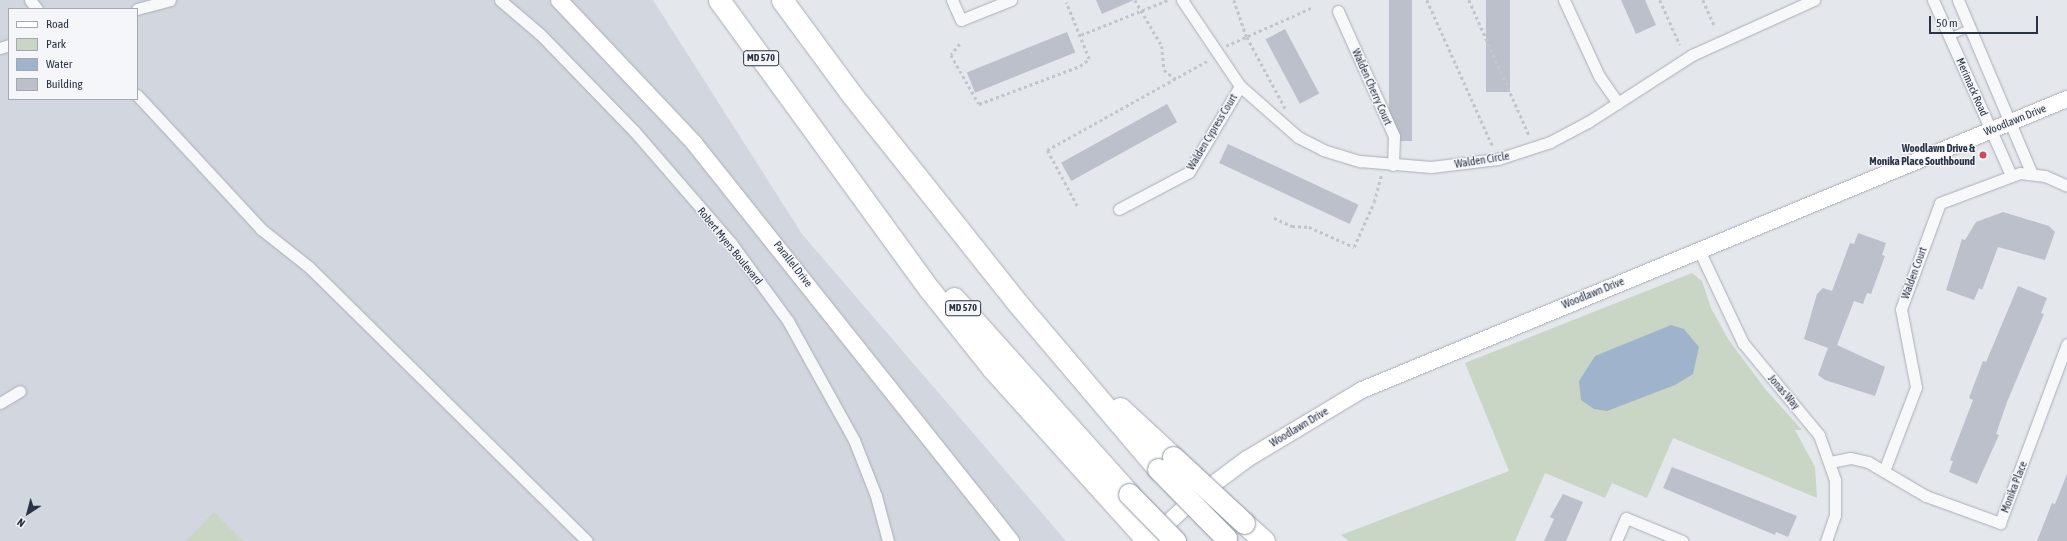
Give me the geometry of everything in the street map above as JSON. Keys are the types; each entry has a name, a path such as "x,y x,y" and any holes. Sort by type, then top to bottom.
{"highway":[{"name":"MD 570","path":"719,0 804,116 1122,501 1175,541"},
{"path":"782,0 852,95 1014,299 1165,463 1228,540"},
{"path":"1165,463 1244,523 1264,541"},
{"path":"1122,501 1149,541"}],"main road":[{"name":"Parallel Drive","path":"559,0 699,149 1011,541"},
{"name":"Woodlawn Drive","path":"1149,541 1196,497 1248,459 1362,390 2067,99"}],"street":[{"path":"30,0 36,8"},
{"path":"138,9 170,0"},
{"name":"Robert Myers Boulevard","path":"500,0 540,34 635,132 731,243 788,321 854,440 876,496 888,541"},
{"path":"952,0 961,20 1011,0"},
{"name":"Walden Circle","path":"1182,0 1240,86 1272,118 1312,145 1348,158 1393,165 1462,165 1516,155 1570,133 1692,55 1800,3 1814,0"},
{"path":"1564,0 1599,76 1618,103"},
{"name":"Merimack Road","path":"1933,0 1991,130 2015,174"},
{"name":"Merimack Road","path":"1958,0 2032,174"},
{"name":"Walden Cherry Court","path":"1338,11 1394,136 1393,165"},
{"name":"Walden Cypress Court","path":"1119,209 1189,172 1240,86"},
{"path":"138,96 261,229 309,267 587,541"},
{"path":"2015,174 2032,174 2067,186"},
{"name":"Walden Court","path":"1884,471 1916,386 1901,309 1940,203 2015,174"},
{"name":"Jonas Way","path":"1699,250 1735,330 1819,435 1830,462 1836,497 1826,541"},
{"name":"Monika Place","path":"1830,462 1859,459 1884,471 1926,496 2000,524 2067,344"},
{"path":"0,403 20,391"},
{"path":"1616,541 1626,518 1682,541"}],"lane":[{"path":"1949,37 1970,28"}],"path":[{"path":"1135,0 1140,11 1162,46 1164,70 1176,79"},
{"path":"1081,35 1168,0"},
{"path":"1234,0 1247,37 1286,110"},
{"path":"1427,0 1494,150"},
{"path":"1469,0 1532,141"},
{"path":"1660,0 1680,45"},
{"path":"1703,0 1715,27"},
{"path":"960,44 951,51 953,62 974,101 982,104 1085,64 1089,59 1081,35 1066,2"},
{"path":"1226,46 1311,8"},
{"path":"1077,206 1047,150 1207,61"},
{"path":"1274,218 1292,226 1309,227 1354,247 1374,202 1382,173"}],"shaded area":[{"path":"0,0 653,0 802,234 1066,541 0,541"}],"green space":[{"path":"1692,273 1702,281 1711,308 1728,339 1766,390 1802,430 1795,430 1815,467 1817,498 1673,438 1647,498 1612,483 1605,498 1545,473 1515,541 1349,541 1341,535 1509,471 1465,363"},
{"path":"214,512 243,541 186,541"}],"water":[{"path":"1671,325 1684,329 1699,347 1693,374 1675,385 1607,411 1594,409 1581,400 1579,381 1595,356"}],"building":[{"path":"1096,0 1134,0 1102,14"},
{"path":"1389,0 1412,0 1412,141 1389,141"},
{"path":"1486,0 1510,0 1510,92 1486,92"},
{"path":"1621,0 1645,0 1656,25 1636,34"},
{"path":"1285,29 1319,93 1300,104 1266,39"},
{"path":"1067,32 1075,52 975,93 967,72"},
{"path":"1167,104 1177,122 1071,181 1061,163"},
{"path":"1228,144 1359,205 1350,224 1219,163"},
{"path":"2003,212 2049,226 2055,232 2045,260 1998,247 1982,290 1979,288 1974,300 1946,290 1962,239 1965,240 1976,222"},
{"path":"1858,233 1886,243 1882,255 1885,256 1871,294 1867,293 1863,304 1854,301 1837,345 1885,367 1875,396 1825,380 1818,375 1828,348 1804,339 1817,294 1823,288 1832,291 1850,243 1854,244"},
{"path":"2018,286 2047,298 2041,313 2044,314 2007,402 1996,434 1999,435 1977,484 1949,472 1953,461 1950,460 1973,400 1969,398 1983,361 1986,362"},
{"path":"1672,467 1797,516 1788,537 1776,532 1775,535 1663,488"},
{"path":"2067,474 2067,541 2037,541 2052,503 2055,504"},
{"path":"1563,494 1583,502 1566,541 1544,541 1554,519 1550,517"}],"place":[{"name":"Woodlawn Drive & Monika Place Southbound","path":"1983,155"}]}
